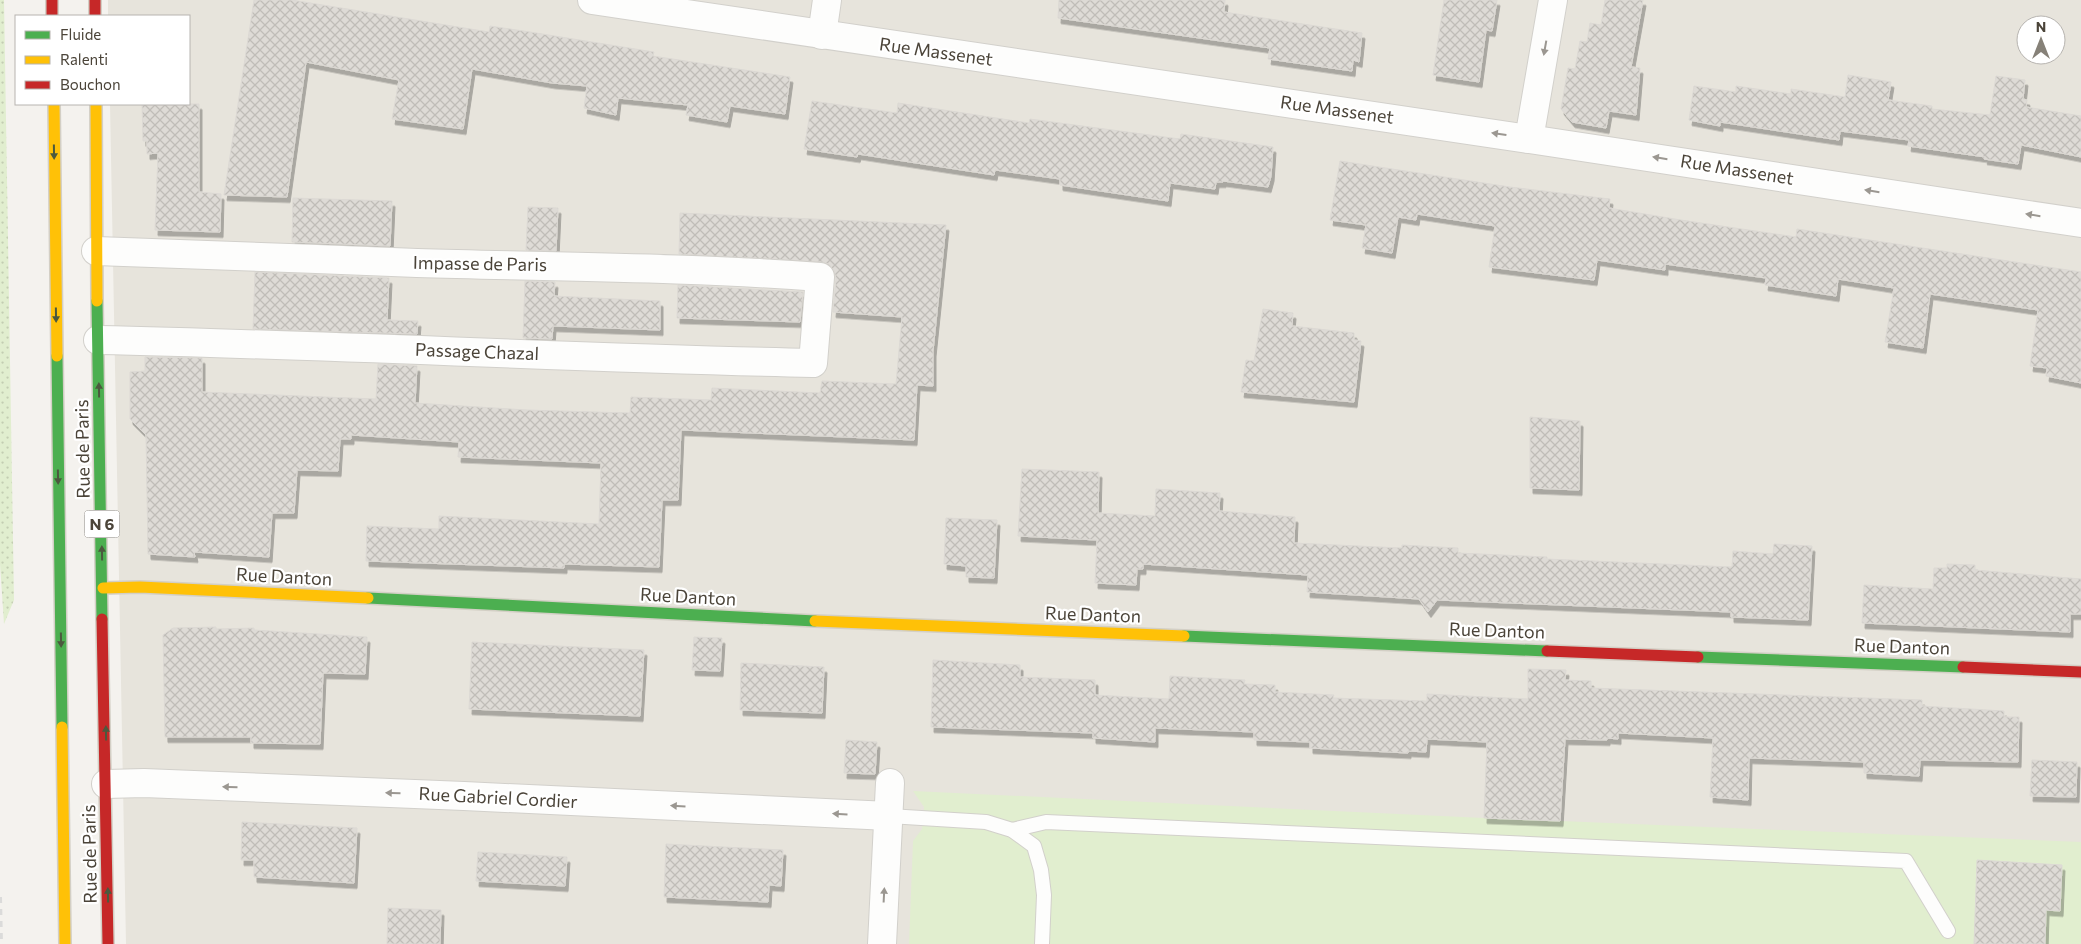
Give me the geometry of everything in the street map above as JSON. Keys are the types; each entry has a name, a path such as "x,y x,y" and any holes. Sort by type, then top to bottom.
{"street":[{"path":"52,0 52,15"},
{"path":"95,0 95,15"},
{"name":"Rue Massenet","path":"592,0 1529,138 2081,223"},
{"path":"822,35 827,0"},
{"path":"1529,138 1554,0"},
{"name":"Rue de Paris","path":"54,105 65,944"},
{"name":"Rue de Paris","path":"96,105 96,251 108,944"},
{"name":"Impasse de Paris","path":"96,251 417,263 600,266 755,272 820,277 816,320"},
{"name":"Passage Chazal","path":"98,340 256,343 634,359 813,363 816,320"},
{"name":"Rue Danton","path":"103,588 140,587 918,626 2081,672"},
{"name":"Rue Gabriel Cordier","path":"106,784 464,796 888,816"},
{"path":"882,944 890,784"}],"lane":[{"path":"888,816 986,822 1012,830 1034,846 1041,870 1044,895 1042,944"},
{"path":"1012,830 1046,822 1906,861 1948,931"}],"shaded area":[{"path":"108,0 2081,0 2081,944 126,944 110,105 190,105 190,15 108,15"}],"green space":[{"path":"0,0 4,0 14,600 4,624 0,564"},
{"path":"913,791 1484,818 2081,842 2081,944 909,944 913,841 922,829 924,807"}],"building":[{"path":"254,0 292,0 489,32 490,26 654,52 653,56 790,77 785,114 730,106 727,122 686,115 688,105 618,98 616,115 584,108 587,86 552,83 472,69 463,129 392,119 399,80 306,62 287,197 224,195"},
{"path":"1059,0 1225,0 1224,12 1362,33 1359,62 1353,60 1352,71 1268,59 1270,48 1058,18"},
{"path":"1444,0 1497,0 1492,31 1486,30 1479,82 1433,75"},
{"path":"1605,0 1643,0 1631,67 1640,68 1636,115 1609,111 1606,128 1572,122 1561,109 1568,68 1575,69 1580,41 1587,42 1590,23 1601,25"},
{"path":"1848,75 1891,82 1888,100 1932,106 1932,109 1990,115 1996,76 2025,80 2023,99 2027,100 2026,107 2081,116 2081,157 2021,145 2018,164 1984,159 1985,157 1908,146 1909,140 1840,131 1839,140 1720,122 1720,126 1689,120 1694,86 1736,92 1736,86 1791,94 1791,89 1845,97"},
{"path":"812,101 897,113 898,103 1029,123 1030,119 1180,139 1181,134 1273,147 1271,176 1268,187 1223,181 1216,182 1215,189 1170,183 1168,201 1060,185 1060,179 995,170 994,175 858,154 857,157 804,149"},
{"path":"199,104 199,192 221,194 220,232 155,230 158,153 147,154 147,141 143,141 142,105"},
{"path":"1340,161 1510,187 1610,199 1609,208 1681,220 1796,237 1797,229 2081,272 2081,383 2046,376 2047,368 2030,366 2038,310 1930,294 1923,348 1885,342 1894,288 1838,279 1836,296 1765,285 1766,278 1665,264 1665,270 1597,260 1594,280 1489,267 1495,226 1417,214 1416,220 1398,217 1392,253 1362,248 1366,225 1330,220"},
{"path":"293,198 392,201 390,246 292,242"},
{"path":"528,207 558,208 556,251 526,250"},
{"path":"680,213 946,225 933,351 933,386 917,385 914,440 681,430 678,500 662,500 659,567 564,564 564,568 366,561 367,526 439,529 439,516 599,524 601,463 458,457 459,442 351,435 351,439 340,439 338,471 297,470 294,513 272,513 269,557 194,552 195,557 148,554 146,435 130,419 130,372 145,371 145,357 202,358 202,392 376,399 378,364 417,366 415,403 527,410 630,413 631,397 711,400 712,388 820,393 822,381 896,384 902,317 833,312 836,278 829,264 822,262 679,254"},
{"path":"255,272 389,278 387,320 418,321 417,334 253,329"},
{"path":"525,281 555,282 554,296 660,301 660,330 553,326 552,339 523,338"},
{"path":"678,285 803,292 800,322 677,318"},
{"path":"1263,309 1293,313 1292,326 1354,333 1354,340 1361,341 1354,402 1241,392 1246,360 1254,361"},
{"path":"1530,417 1580,421 1579,490 1530,488"},
{"path":"1022,469 1099,472 1098,513 1155,516 1156,489 1220,493 1219,511 1295,517 1294,543 1402,548 1402,545 1458,548 1458,553 1732,567 1733,551 1773,554 1774,544 1812,546 1808,620 1731,617 1731,612 1437,600 1428,612 1419,599 1307,592 1308,575 1143,564 1143,569 1137,569 1136,585 1095,583 1097,540 1018,536"},
{"path":"946,518 997,520 994,578 966,577 966,566 944,564"},
{"path":"1947,564 1975,565 1975,570 2081,579 2081,614 2070,614 2070,632 1862,623 1864,585 1933,589 1934,568 1947,568"},
{"path":"216,627 216,629 254,628 254,630 367,637 365,674 323,673 320,744 251,743 251,737 165,737 163,635 173,628"},
{"path":"694,637 722,638 720,671 692,670"},
{"path":"472,642 644,650 640,716 469,709"},
{"path":"933,660 1020,665 1020,677 1095,680 1095,695 1169,699 1170,676 1245,680 1244,684 1275,685 1275,692 1334,695 1333,698 1427,701 1427,694 1528,699 1528,669 1566,670 1565,680 1591,681 1591,688 1922,700 1922,706 2004,711 2004,717 2019,717 2018,762 1920,760 1919,776 1864,773 1864,762 1749,758 1748,800 1710,797 1713,738 1618,733 1618,739 1565,739 1560,821 1484,818 1487,742 1427,739 1426,752 1408,751 1408,753 1310,748 1310,742 1254,740 1254,732 1155,728 1155,742 1093,738 1093,733 931,727"},
{"path":"741,663 824,667 822,713 740,710"},
{"path":"846,740 877,742 875,774 844,773"},
{"path":"2032,760 2077,762 2076,797 2030,796"},
{"path":"242,822 357,828 354,883 254,877 254,860 241,860"},
{"path":"666,844 783,850 781,886 769,885 768,902 664,897"},
{"path":"478,852 567,857 565,886 476,881"},
{"path":"1977,860 2062,865 2060,911 2046,910 2045,944 1974,944"},
{"path":"388,908 441,910 440,944 387,944"}],"railway":[{"path":"0,897 1,944"}],"traffic: fast":[{"path":"97,301 102,619"},
{"path":"57,356 62,727"},
{"path":"368,598 815,621"},
{"path":"1184,636 1547,651"},
{"path":"1698,657 1963,667"}],"traffic: slow":[{"path":"54,105 57,356"},
{"path":"96,105 97,301"},
{"path":"103,588 140,587 368,598"},
{"path":"815,621 1184,636"},
{"path":"62,727 65,944"}],"traffic: jam":[{"path":"52,0 52,15"},
{"path":"95,0 95,15"},
{"path":"102,619 108,944"},
{"path":"1547,651 1698,657"},
{"path":"1963,667 2081,672"}]}
